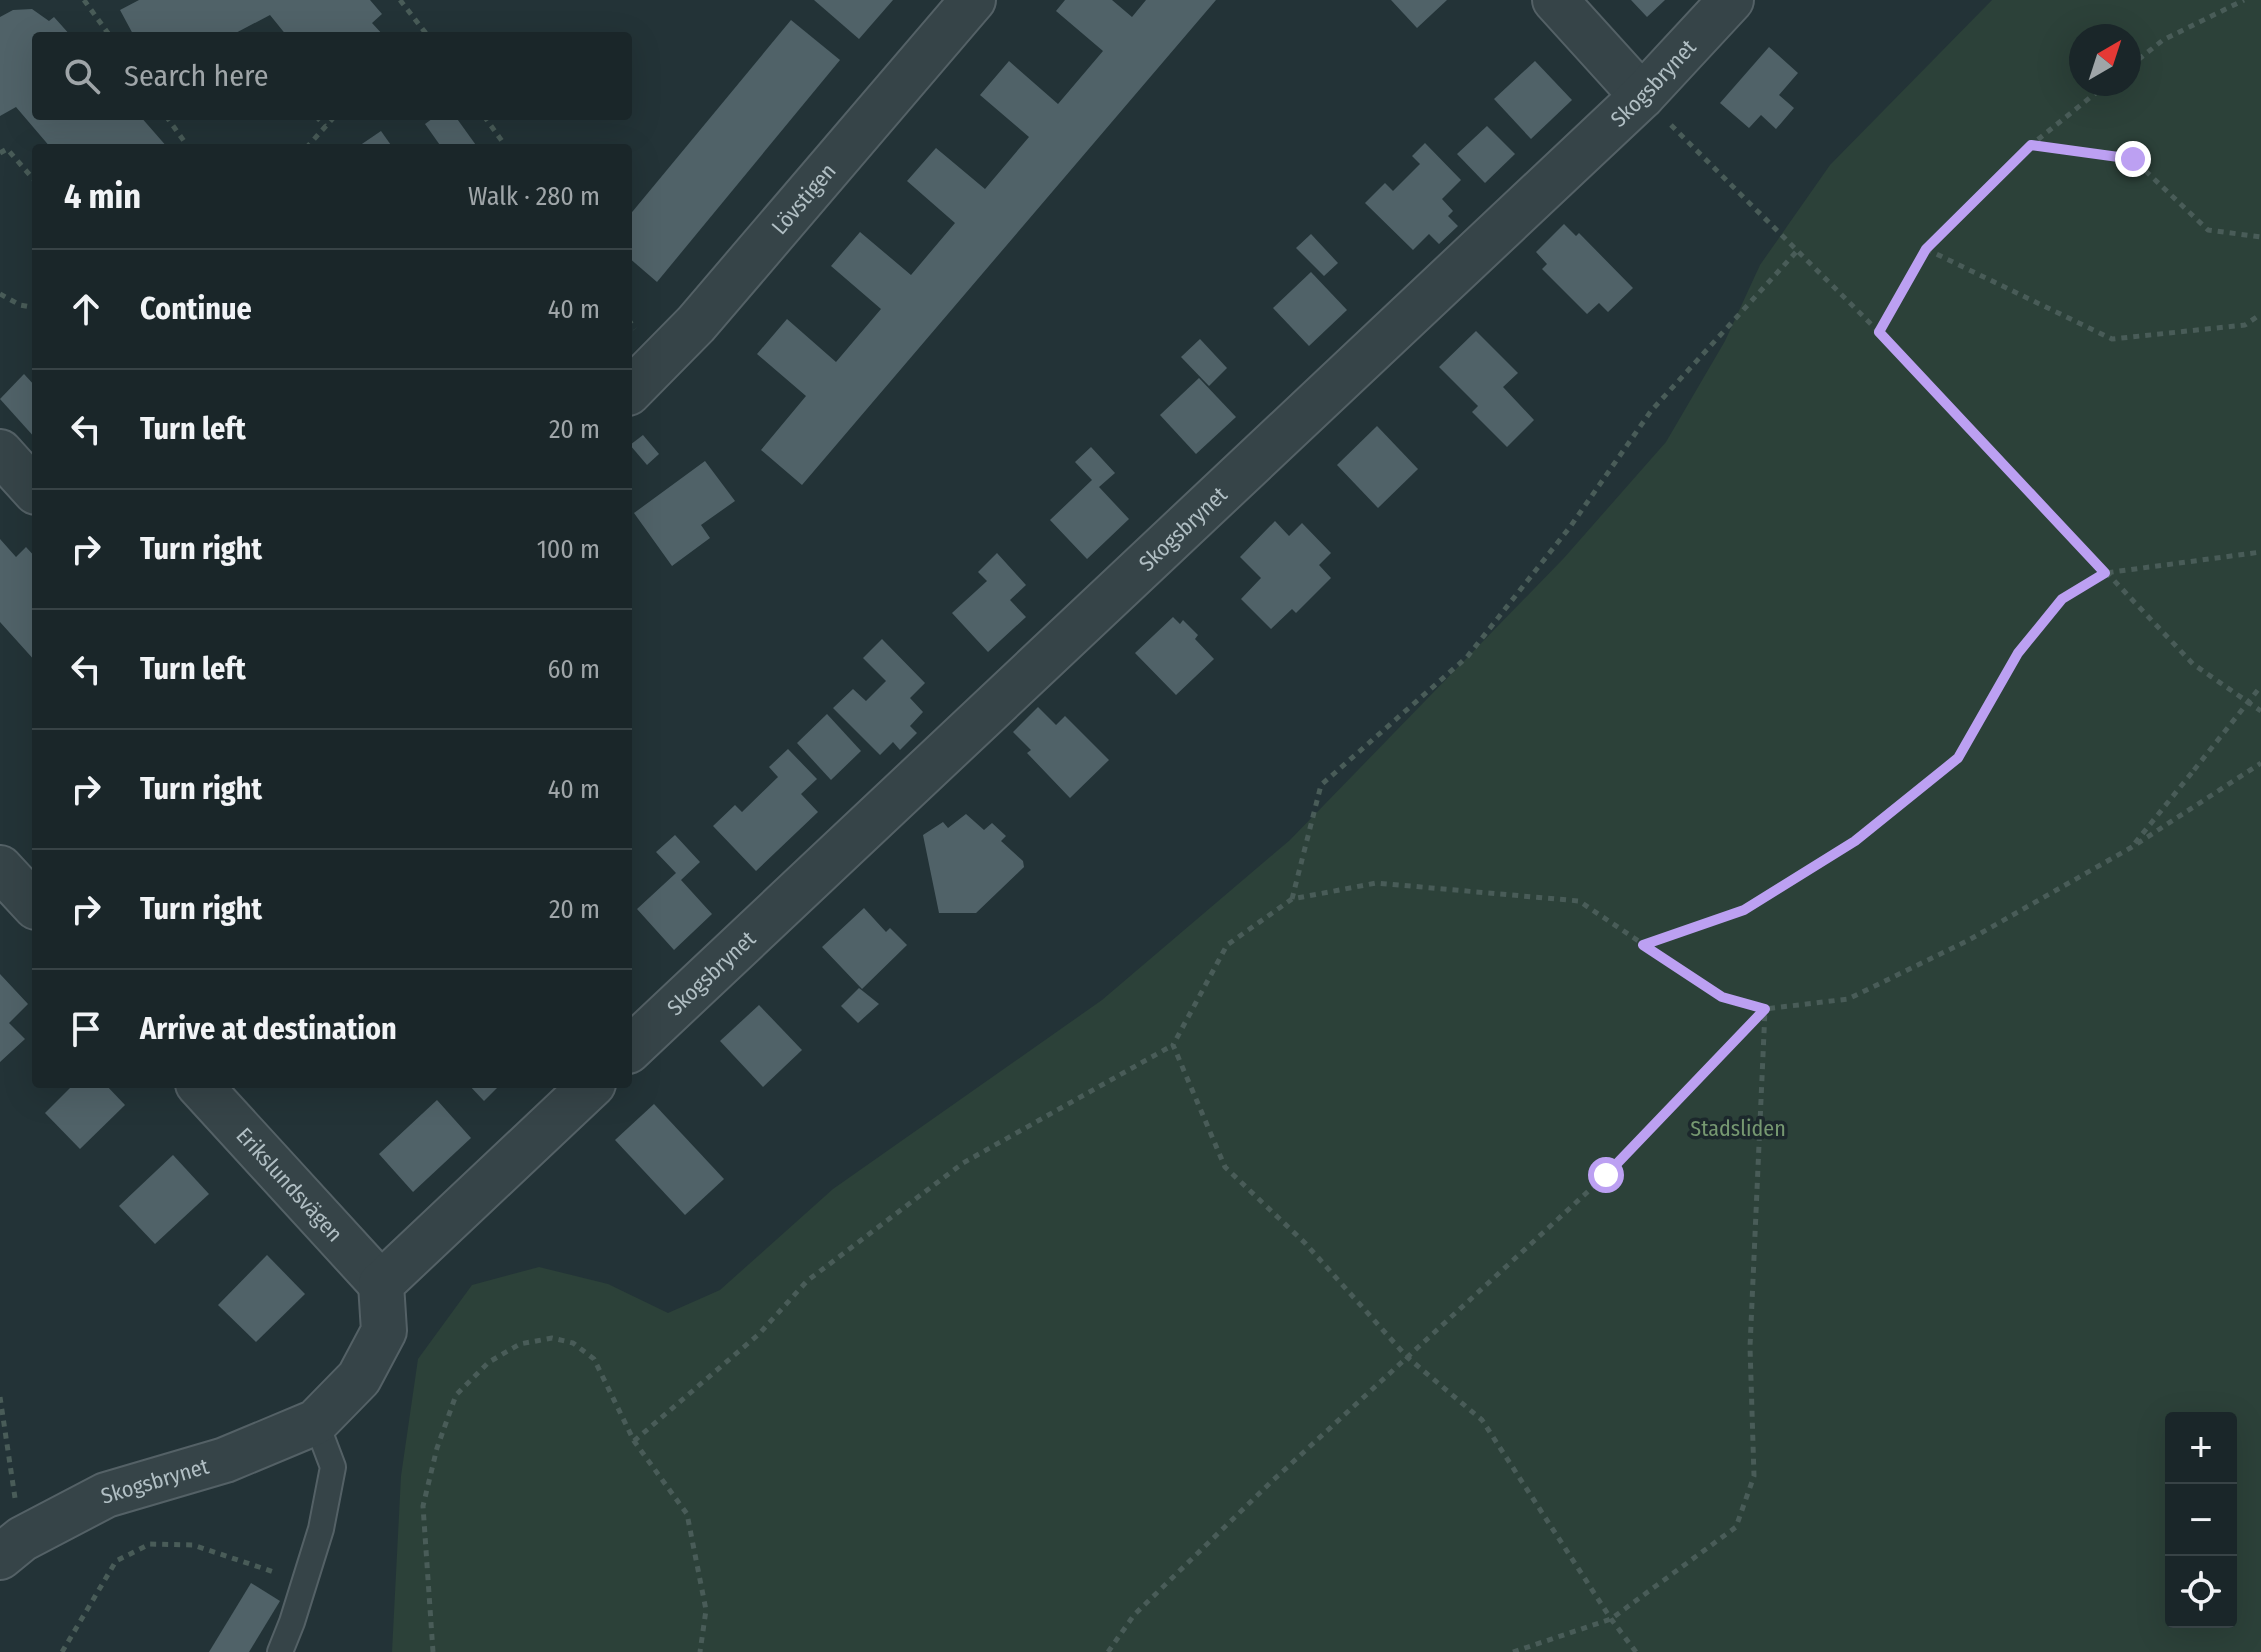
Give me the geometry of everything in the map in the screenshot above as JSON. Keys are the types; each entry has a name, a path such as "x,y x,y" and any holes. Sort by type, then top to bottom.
{"street":[{"name":"Lövstigen","path":"632,389 696,324 973,0"},
{"path":"1555,0 1642,96"},
{"name":"Skogsbrynet","path":"632,1047 1642,96 1731,0"},
{"path":"0,452 32,488"},
{"name":"Erikslundsvägen","path":"202,1088 381,1284"},
{"path":"381,1284 589,1088"},
{"name":"Skogsbrynet","path":"11,1548 106,1495 225,1460 316,1422 359,1378 384,1331 381,1284"}],"lane":[{"path":"280,1652 321,1529 333,1467 316,1422"}],"path":[{"path":"84,0 107,32"},
{"path":"400,0 425,32"},
{"path":"2141,57 2163,40 2244,0"},
{"path":"1642,96 1879,332 2193,664 2261,711"},
{"path":"1879,332 1926,249 2031,145 2092,96"},
{"path":"169,120 186,144"},
{"path":"320,120 325,126"},
{"path":"309,144 331,120"},
{"path":"487,120 504,144"},
{"path":"2031,145 2133,159 2208,230 2261,237"},
{"path":"0,153 7,149 32,177"},
{"path":"1926,249 2112,339 2245,325 2261,314"},
{"path":"1292,899 1321,785 1467,657 1570,527 1651,411 1797,251"},
{"path":"0,294 20,305 32,307"},
{"path":"1643,945 1744,910 1867,832 1958,758 2018,653 2062,599 2105,573 2261,552"},
{"path":"2132,847 2261,686"},
{"path":"634,1441 759,1334 807,1281 963,1163 1173,1045 1227,945 1292,899 1376,883 1579,901 1722,997 1765,1009 1848,999 1967,941 2132,847 2261,763"},
{"path":"1108,1652 1134,1615 1270,1483 1606,1175 1765,1009"},
{"path":"1513,1652 1611,1619 1736,1527 1754,1476 1750,1347 1765,1009"},
{"path":"1173,1045 1225,1167 1305,1243 1407,1357 1482,1420 1611,1619 1636,1652"},
{"path":"433,1652 423,1506 437,1448 456,1395 489,1362 520,1344 552,1338 573,1343 594,1359 634,1441 687,1514 706,1610 700,1652"},
{"path":"0,1397 11,1548"},
{"path":"62,1652 116,1561 150,1544 193,1545 305,1582"}],"green space":[{"name":"Stadsliden","path":"1992,0 2261,0 2261,1652 392,1652 401,1476 418,1359 472,1285 539,1267 608,1284 668,1313 720,1290 833,1189 1102,1000 1290,840 1564,558 1666,442 1725,341 1760,265 1830,165"}],"building":[{"path":"139,0 370,0 382,14 372,23 380,32 284,32 270,15 238,32 132,32 120,10"},
{"path":"814,0 893,0 859,39"},
{"path":"1065,0 1112,0 1132,17 1146,0 1216,0 802,485 761,450 806,396 757,354 787,319 836,362 881,309 831,266 860,232 911,275 955,223 907,181 936,148 985,189 1029,137 980,95 1009,61 1058,104 1103,51 1056,11"},
{"path":"1391,0 1447,0 1417,28"},
{"path":"1631,0 1665,0 1647,17"},
{"path":"32,9 49,21 54,17 67,32 32,32 32,120 144,120 164,144 48,144 16,107 0,116 0,17 13,10"},
{"path":"791,20 840,60 657,282 632,260 632,212"},
{"path":"1769,47 1798,73 1779,95 1794,108 1776,129 1761,115 1749,128 1720,103"},
{"path":"1535,61 1572,100 1531,139 1494,99"},
{"path":"430,120 458,120 475,144 439,144 425,124"},
{"path":"1487,126 1515,154 1485,183 1457,154"},
{"path":"381,131 390,144 362,144"},
{"path":"1425,143 1461,180 1442,199 1453,211 1448,216 1458,226 1439,244 1429,234 1413,250 1365,203 1385,183 1393,191 1420,164 1412,156"},
{"path":"1564,224 1576,236 1579,233 1633,288 1608,312 1599,303 1587,314 1542,269 1547,264 1536,252"},
{"path":"1311,234 1338,263 1324,276 1296,248"},
{"path":"1311,272 1347,310 1309,346 1273,308"},
{"path":"1476,331 1518,373 1503,387 1534,420 1507,447 1472,412 1478,406 1439,367"},
{"path":"1200,339 1227,368 1209,386 1181,357"},
{"path":"24,374 32,383 32,435 0,399"},
{"path":"1199,378 1236,417 1196,454 1160,415"},
{"path":"1377,426 1418,469 1378,508 1337,465"},
{"path":"643,435 659,454 647,465 632,443"},
{"path":"1091,447 1115,473 1099,487 1129,519 1087,559 1050,520 1092,480 1075,462"},
{"path":"705,461 735,501 701,525 710,538 672,566 634,513"},
{"path":"1275,521 1289,536 1302,523 1331,553 1319,565 1331,578 1296,613 1292,609 1271,629 1241,599 1261,578 1240,557"},
{"path":"0,539 16,557 26,547 32,554 32,658 0,622"},
{"path":"997,553 1026,585 1010,600 1026,617 988,652 952,613 987,581 978,572"},
{"path":"1173,617 1180,624 1183,620 1198,635 1195,639 1214,659 1176,695 1135,653"},
{"path":"882,639 925,683 910,698 923,712 910,726 917,733 900,750 893,742 880,755 833,708 853,689 866,701 886,681 863,658"},
{"path":"1038,707 1056,725 1065,716 1109,760 1070,798 1027,753 1031,750 1013,732"},
{"path":"827,714 861,751 831,780 797,743"},
{"path":"788,749 817,779 801,794 818,812 756,871 713,826 735,805 742,812 778,777 769,767"},
{"path":"966,814 984,830 992,823 1006,836 1001,841 1023,861 1024,867 976,913 939,913 923,835 943,822 948,828"},
{"path":"675,835 700,862 681,880 712,914 674,950 637,909 676,873 656,852"},
{"path":"864,908 886,932 890,928 907,945 862,989 822,947"},
{"path":"0,974 28,1004 9,1023 25,1039 0,1062"},
{"path":"859,988 879,1004 858,1023 841,1006"},
{"path":"759,1005 802,1050 763,1087 720,1041"},
{"path":"70,1088 109,1088 125,1105 80,1149 45,1113"},
{"path":"472,1088 497,1088 484,1101"},
{"path":"437,1100 471,1138 413,1192 379,1154"},
{"path":"654,1104 724,1179 685,1215 615,1140"},
{"path":"173,1155 209,1194 155,1244 119,1206"},
{"path":"267,1255 305,1294 256,1342 218,1305"},
{"path":"251,1583 280,1601 249,1652 209,1652"}],"route":[{"path":"1606,1175 1765,1009 1722,997 1643,945 1744,910 1855,841 1958,758 2018,653 2062,599 2105,573 1879,332 1926,249 2031,145 2133,159"}]}
